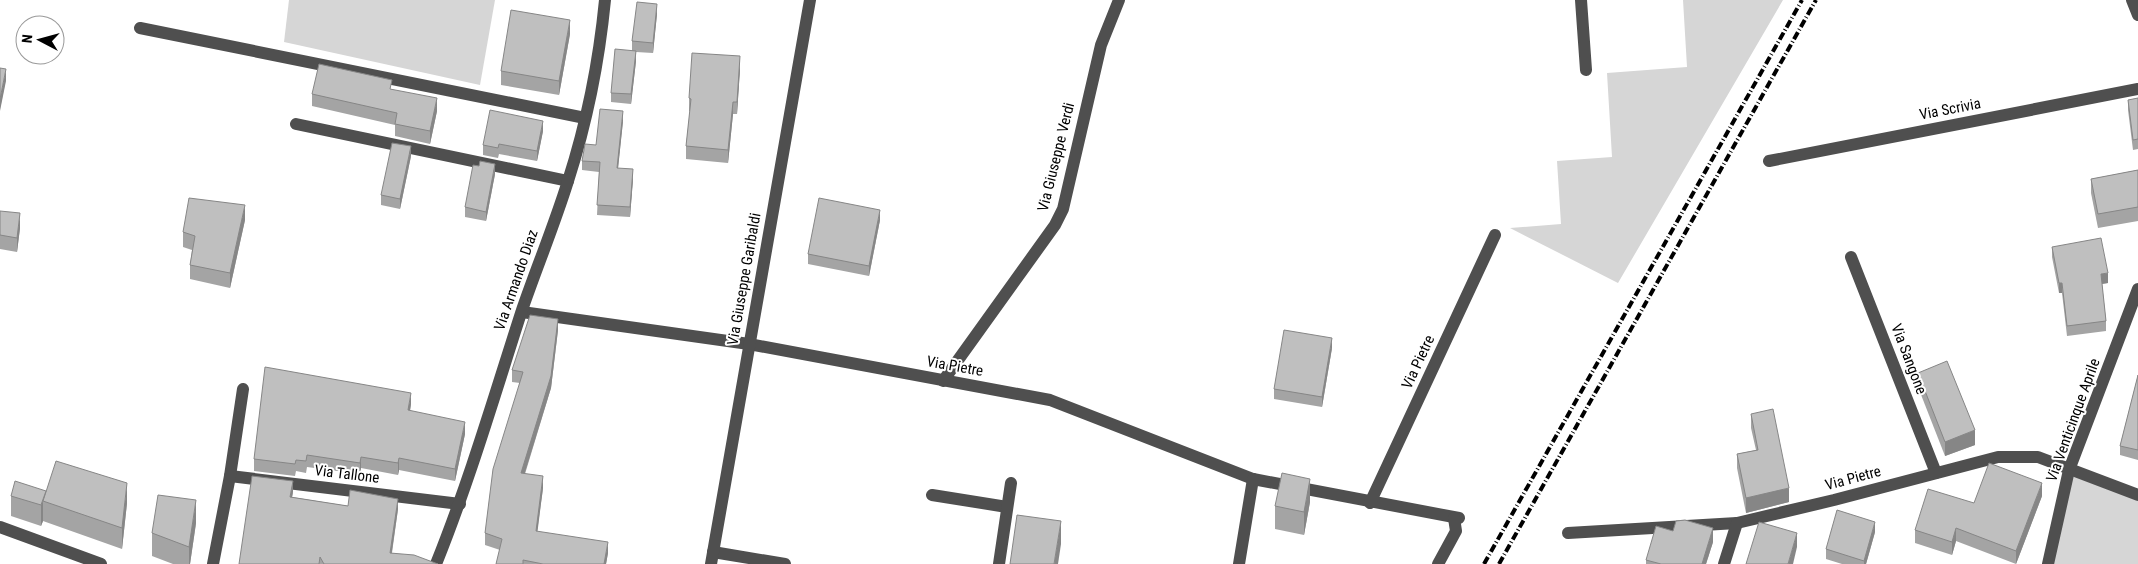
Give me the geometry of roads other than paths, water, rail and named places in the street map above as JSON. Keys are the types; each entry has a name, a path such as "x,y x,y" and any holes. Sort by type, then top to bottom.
{"street":[{"name":"Via Armando Diaz","path":"436,564 460,504 522,312 568,181 586,118 600,50 605,0"},
{"name":"Via Giuseppe Garibaldi","path":"712,558 810,0"},
{"name":"Via Giuseppe Verdi","path":"943,381 1059,217 1101,45 1119,0"},
{"path":"1580,0 1586,70"},
{"path":"2132,0 2138,14"},
{"path":"140,28 586,118"},
{"name":"Via Scrivia","path":"1769,161 2138,89"},
{"path":"296,124 568,181"},
{"name":"Via Pietre","path":"1370,503 1495,235"},
{"name":"Via Sangone","path":"1851,257 1936,473"},
{"name":"Via Venticinque Aprile","path":"2048,564 2069,470 2138,289"},
{"name":"Via Pietre","path":"522,312 749,344 1050,400 1253,479 1456,518 1456,532 1438,564"},
{"path":"213,564 230,476 243,389"},
{"name":"Via Pietre","path":"1568,533 1737,522 1998,458 2038,457 2138,495"},
{"name":"Via Tallone","path":"230,476 460,504"},
{"path":"1239,564 1253,479"},
{"path":"998,564 1011,483"},
{"path":"932,496 1008,507"},
{"path":"1724,564 1737,522"},
{"path":"0,527 101,564"},
{"path":"712,558 785,564"}],"railway":[{"path":"1484,564 1802,0"},
{"path":"1499,564 1816,0"}]}
